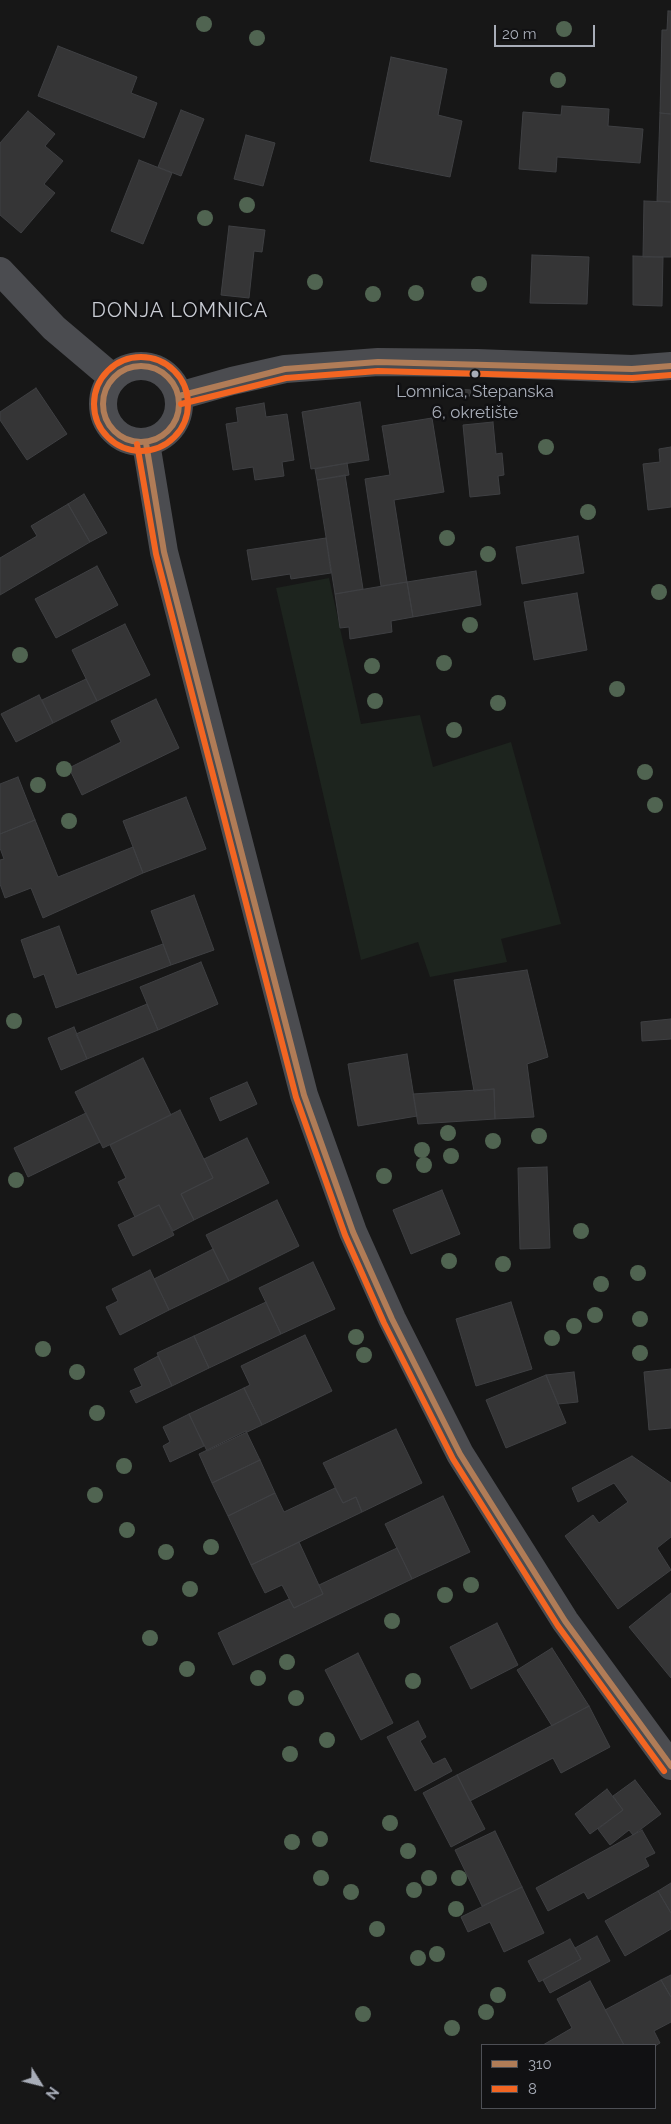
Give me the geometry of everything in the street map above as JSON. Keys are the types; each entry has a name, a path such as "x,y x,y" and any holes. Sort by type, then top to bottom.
{"street":[{"path":"0,271 54,328 113,378"},
{"path":"179,396 285,369 378,362 477,363 632,369 671,366"},
{"path":"152,367 164,373 174,383 179,396 179,409 176,421 169,431 158,439 146,443 134,442 121,437 111,428 104,416 102,403 106,389 113,378 131,368 152,367"},
{"path":"146,443 164,552 304,1095 353,1232 392,1319 460,1454 565,1621 671,1766"}],"shaded area":[{"path":"329,578 361,724 420,715 433,767 511,742 561,924 501,939 507,962 430,977 418,942 361,960 276,588"}],"building":[{"path":"668,11 671,11 671,114 660,113 662,30 667,30"},
{"path":"58,46 137,77 131,93 157,103 144,138 38,96"},
{"path":"391,57 447,69 438,115 462,121 450,177 370,161"},
{"path":"562,106 609,109 608,126 643,129 640,163 557,157 556,172 519,169 523,112 561,115"},
{"path":"181,110 204,119 181,176 158,167"},
{"path":"28,111 55,134 45,146 63,161 44,184 55,193 21,233 0,215 0,143"},
{"path":"660,113 671,114 671,202 657,201"},
{"path":"246,135 275,143 263,186 234,179"},
{"path":"139,160 172,173 143,244 111,231"},
{"path":"644,201 671,202 671,257 643,257"},
{"path":"229,226 265,230 262,252 254,251 249,298 221,295"},
{"path":"532,255 589,257 587,304 530,303"},
{"path":"633,256 663,257 662,306 633,305"},
{"path":"36,388 67,434 27,460 0,420 0,412"},
{"path":"454,389 471,390 470,396 453,395"},
{"path":"360,402 369,460 311,469 302,412"},
{"path":"264,403 266,417 287,414 294,460 282,462 284,476 255,480 253,467 233,470 226,424 238,422 236,408"},
{"path":"432,418 444,492 394,500 407,582 381,586 365,479 390,475 382,426"},
{"path":"493,422 496,454 502,453 504,475 498,476 500,494 470,497 463,425"},
{"path":"671,447 671,507 648,510 643,464 660,462 659,449"},
{"path":"347,463 349,475 317,480 315,469"},
{"path":"345,475 363,589 335,594 317,480"},
{"path":"84,494 107,533 90,542 68,504"},
{"path":"68,504 90,542 0,595 0,558 37,536 31,526"},
{"path":"578,536 584,573 522,584 516,547"},
{"path":"326,538 331,573 291,579 290,574 252,580 247,550"},
{"path":"97,566 118,605 56,638 35,599"},
{"path":"476,571 481,605 413,617 407,582"},
{"path":"407,582 413,617 391,621 392,632 350,639 349,627 340,628 335,594"},
{"path":"577,593 587,650 534,660 524,602"},
{"path":"125,624 150,675 97,701 72,650"},
{"path":"86,679 97,701 53,723 42,700"},
{"path":"39,695 53,723 16,742 1,714"},
{"path":"156,699 179,748 82,795 69,768 121,742 111,721"},
{"path":"18,777 35,820 0,834 0,784"},
{"path":"186,797 206,849 143,873 123,821"},
{"path":"35,820 58,877 133,847 143,873 43,918 31,888 5,898 0,884 0,860 4,859 0,848 0,834"},
{"path":"194,895 214,950 171,965 151,911"},
{"path":"59,926 77,975 163,944 171,965 56,1008 44,974 34,978 21,940"},
{"path":"201,962 218,1004 158,1030 140,987"},
{"path":"527,970 548,1057 527,1064 534,1117 495,1119 494,1089 474,1091 454,980"},
{"path":"147,1004 158,1030 87,1059 76,1034"},
{"path":"671,1019 671,1039 642,1041 641,1022"},
{"path":"74,1027 87,1059 61,1070 48,1038"},
{"path":"407,1054 417,1116 358,1126 348,1064"},
{"path":"143,1058 171,1115 103,1148 75,1092"},
{"path":"247,1082 257,1104 220,1121 210,1098"},
{"path":"494,1089 495,1119 418,1124 413,1094"},
{"path":"180,1110 213,1178 181,1194 194,1220 173,1231 159,1205 135,1217 118,1182 126,1178 110,1145"},
{"path":"86,1113 100,1142 28,1177 14,1148"},
{"path":"247,1138 269,1183 194,1220 181,1194 213,1178 204,1159"},
{"path":"547,1167 550,1248 520,1249 518,1168"},
{"path":"442,1190 460,1234 411,1254 393,1210"},
{"path":"277,1200 299,1246 229,1281 206,1235"},
{"path":"159,1205 174,1235 133,1256 118,1225"},
{"path":"213,1249 229,1281 169,1310 154,1279"},
{"path":"313,1262 335,1309 281,1334 259,1288"},
{"path":"150,1270 169,1310 120,1335 106,1307 118,1301 112,1289"},
{"path":"266,1302 281,1334 209,1368 194,1336"},
{"path":"511,1302 532,1369 476,1386 456,1319"},
{"path":"305,1335 332,1391 262,1425 244,1388 250,1385 241,1366"},
{"path":"194,1336 209,1368 172,1386 157,1353"},
{"path":"158,1356 172,1386 136,1403 130,1391 142,1386 134,1369"},
{"path":"671,1369 671,1428 649,1430 644,1372"},
{"path":"574,1372 578,1402 558,1404 546,1375"},
{"path":"546,1375 566,1423 506,1448 486,1400"},
{"path":"244,1388 262,1425 207,1451 189,1414"},
{"path":"189,1414 204,1446 170,1462 163,1446 170,1442 163,1427"},
{"path":"396,1429 422,1483 362,1512 356,1497 343,1503 323,1463"},
{"path":"246,1431 260,1460 212,1483 199,1454"},
{"path":"632,1456 671,1483 671,1537 657,1548 671,1570 618,1609 565,1536 593,1515 599,1523 628,1502 614,1483 578,1502 572,1488"},
{"path":"260,1460 275,1493 228,1516 212,1483"},
{"path":"335,1488 343,1503 356,1497 362,1512 251,1565 228,1516 275,1493 284,1512"},
{"path":"443,1496 470,1552 412,1579 385,1524"},
{"path":"299,1542 323,1594 294,1608 282,1585 265,1593 251,1565"},
{"path":"397,1548 412,1579 233,1665 218,1633 289,1599 294,1608 323,1594 319,1585"},
{"path":"671,1593 671,1678 629,1627"},
{"path":"497,1623 518,1665 471,1689 450,1647"},
{"path":"552,1648 589,1706 552,1726 517,1670"},
{"path":"358,1653 393,1723 361,1740 325,1670"},
{"path":"589,1706 610,1747 561,1773 553,1758 470,1801 457,1775"},
{"path":"418,1721 426,1737 420,1741 433,1764 445,1758 452,1771 415,1791 387,1737"},
{"path":"457,1775 485,1829 451,1847 423,1793"},
{"path":"635,1780 661,1814 633,1835 629,1830 610,1845 598,1829 623,1810 613,1796"},
{"path":"607,1789 623,1810 590,1834 575,1814"},
{"path":"642,1830 655,1853 645,1858 649,1866 588,1899 584,1892 548,1911 536,1888"},
{"path":"495,1831 522,1887 482,1906 455,1850"},
{"path":"671,1883 671,1913 658,1891"},
{"path":"522,1887 544,1933 504,1952 490,1922 468,1932 461,1917"},
{"path":"658,1891 671,1913 671,1929 625,1956 605,1921"},
{"path":"597,1936 610,1961 550,1993 543,1980 581,1959 575,1948"},
{"path":"570,1939 581,1959 539,1982 528,1961"},
{"path":"671,1975 671,1997 661,1980"},
{"path":"661,1980 671,1997 671,2022 654,2031 660,2043 656,2045 623,2044 605,2010"},
{"path":"590,1981 623,2044 545,2044 572,2028 557,1999"}],"transit line":[{"name":"8","path":"141,357 159,360 174,371 185,386 188,404 185,422 174,437 159,448 141,451 123,448 108,437 97,422 94,404 97,386 108,371 123,360 141,357"},
{"name":"310","path":"179,396 285,369 378,362 632,369 671,366"},
{"name":"310","path":"134,366 148,366 162,372 173,383 179,397 179,404 176,419 168,431 148,442 134,442 120,436 109,425 103,411 103,397 109,383 120,372 134,366"},
{"name":"8","path":"181,404 286,378 378,371 632,378 671,375"},
{"name":"310","path":"146,443 164,552 304,1095 353,1232 392,1319 460,1454 565,1621 671,1766"},
{"name":"8","path":"137,444 156,554 296,1097 345,1235 384,1323 453,1459 558,1626 664,1771"}],"place":[{"name":"Lomnica, Stepanska 6, okretište","path":"475,374"}],"district":[{"name":"DONJA LOMNICA","path":"180,311"}]}
